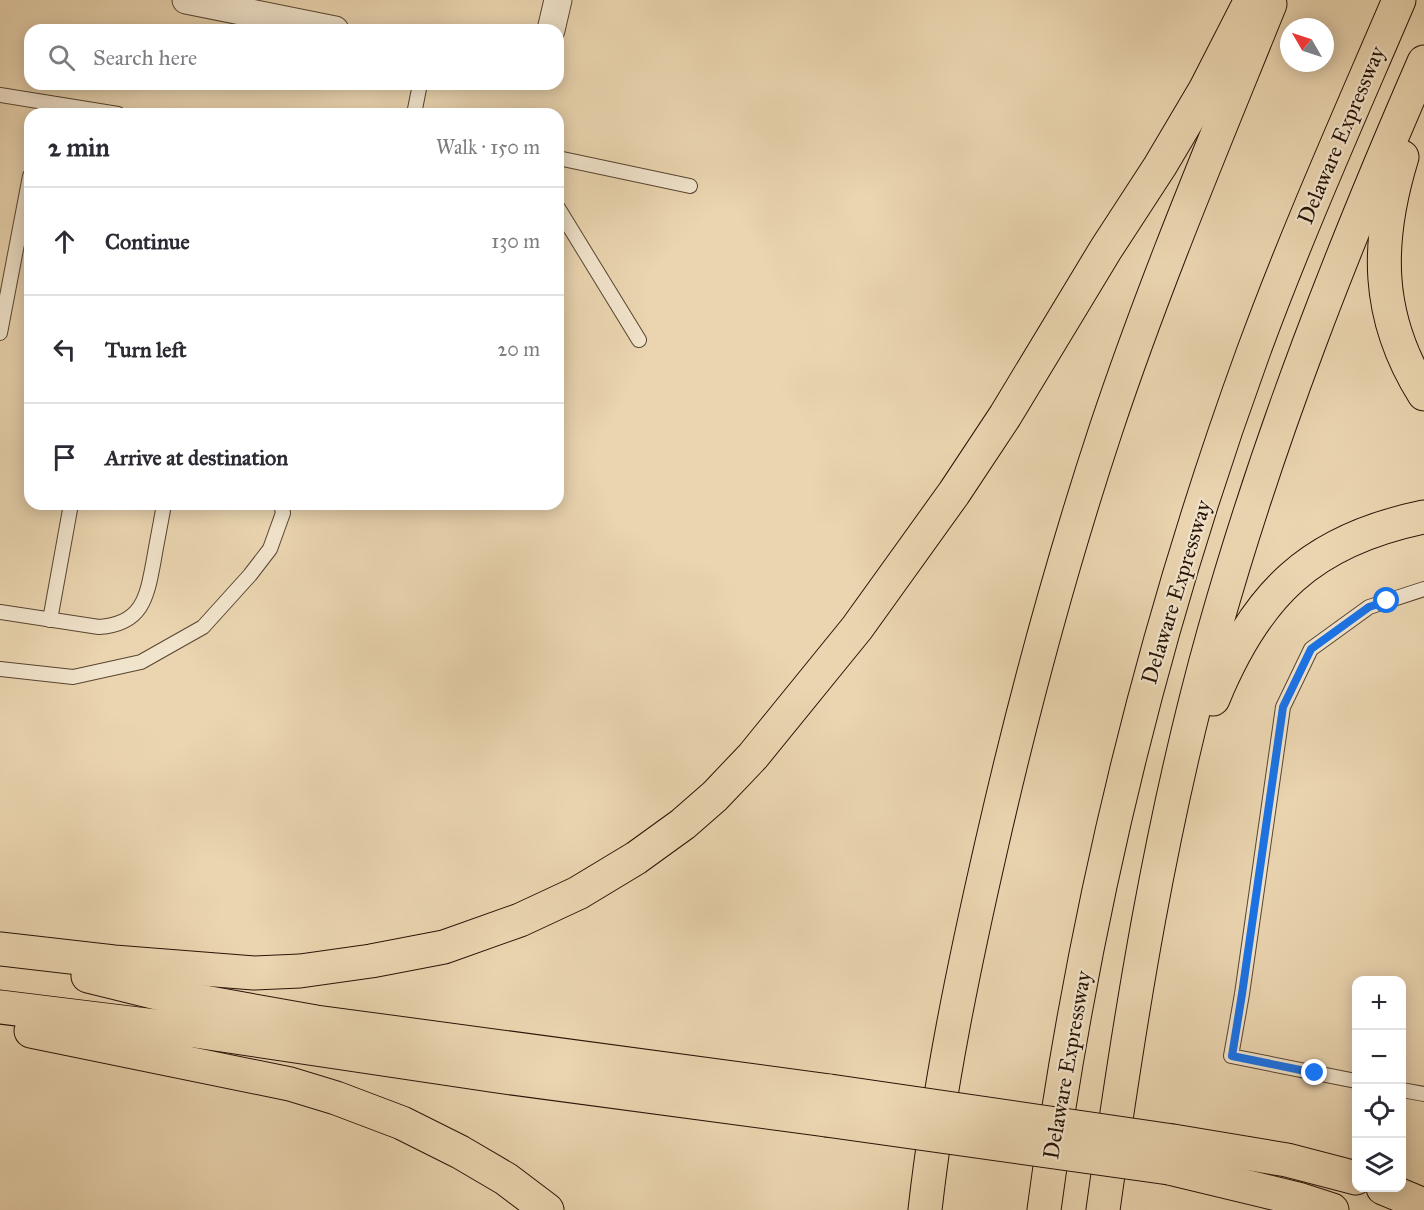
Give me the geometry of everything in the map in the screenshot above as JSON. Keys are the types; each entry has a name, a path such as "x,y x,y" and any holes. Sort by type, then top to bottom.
{"highway":[{"path":"0,949 114,963 254,973 300,971 371,961 444,946 520,920 578,893 636,858 683,824 753,756 856,628 954,493 1005,416 1106,249 1160,166 1205,90 1251,0"},
{"path":"925,1210 943,1078 964,967 1017,735 1058,583 1107,427 1154,296 1272,0"},
{"name":"Delaware Expressway","path":"1044,1210 1066,1062 1100,884 1140,716 1167,617 1222,441 1285,267 1399,0"},
{"path":"1102,1210 1144,942 1169,816 1214,632 1271,448 1337,267 1424,62"},
{"path":"1424,99 1412,127 1394,183 1386,226 1383,265 1390,316 1398,340 1424,394"},
{"path":"1169,816 1224,672 1269,600 1306,564 1328,550 1378,528 1424,517"},
{"path":"0,954 165,995 316,1022 828,1106 1171,1155 1287,1160 1352,1177"},
{"path":"0,1007 195,1031 497,1076 828,1106"},
{"path":"0,1025 290,1084 336,1098 402,1123 460,1152 506,1179 547,1210"},
{"path":"1171,1155 1332,1210"},
{"path":"1393,1192 1424,1205"}],"street":[{"path":"186,0 305,24"},
{"path":"552,24 558,0"}],"lane":[{"path":"415,108 419,90"},
{"path":"0,94 43,108"},
{"path":"564,159 690,186"},
{"path":"0,333 24,207"},
{"path":"564,218 639,340"},
{"path":"50,620 70,510"},
{"path":"0,612 99,627 113,627 126,621 145,601 163,510"},
{"path":"0,669 73,677 141,662 203,627 270,549 282,510"},
{"path":"1352,1080 1232,1056 1283,707 1311,649 1369,607 1424,589"},
{"path":"1406,1091 1424,1094"}],"route":[{"path":"1315,1073 1232,1056 1283,707 1311,649 1369,607 1387,601"}]}
